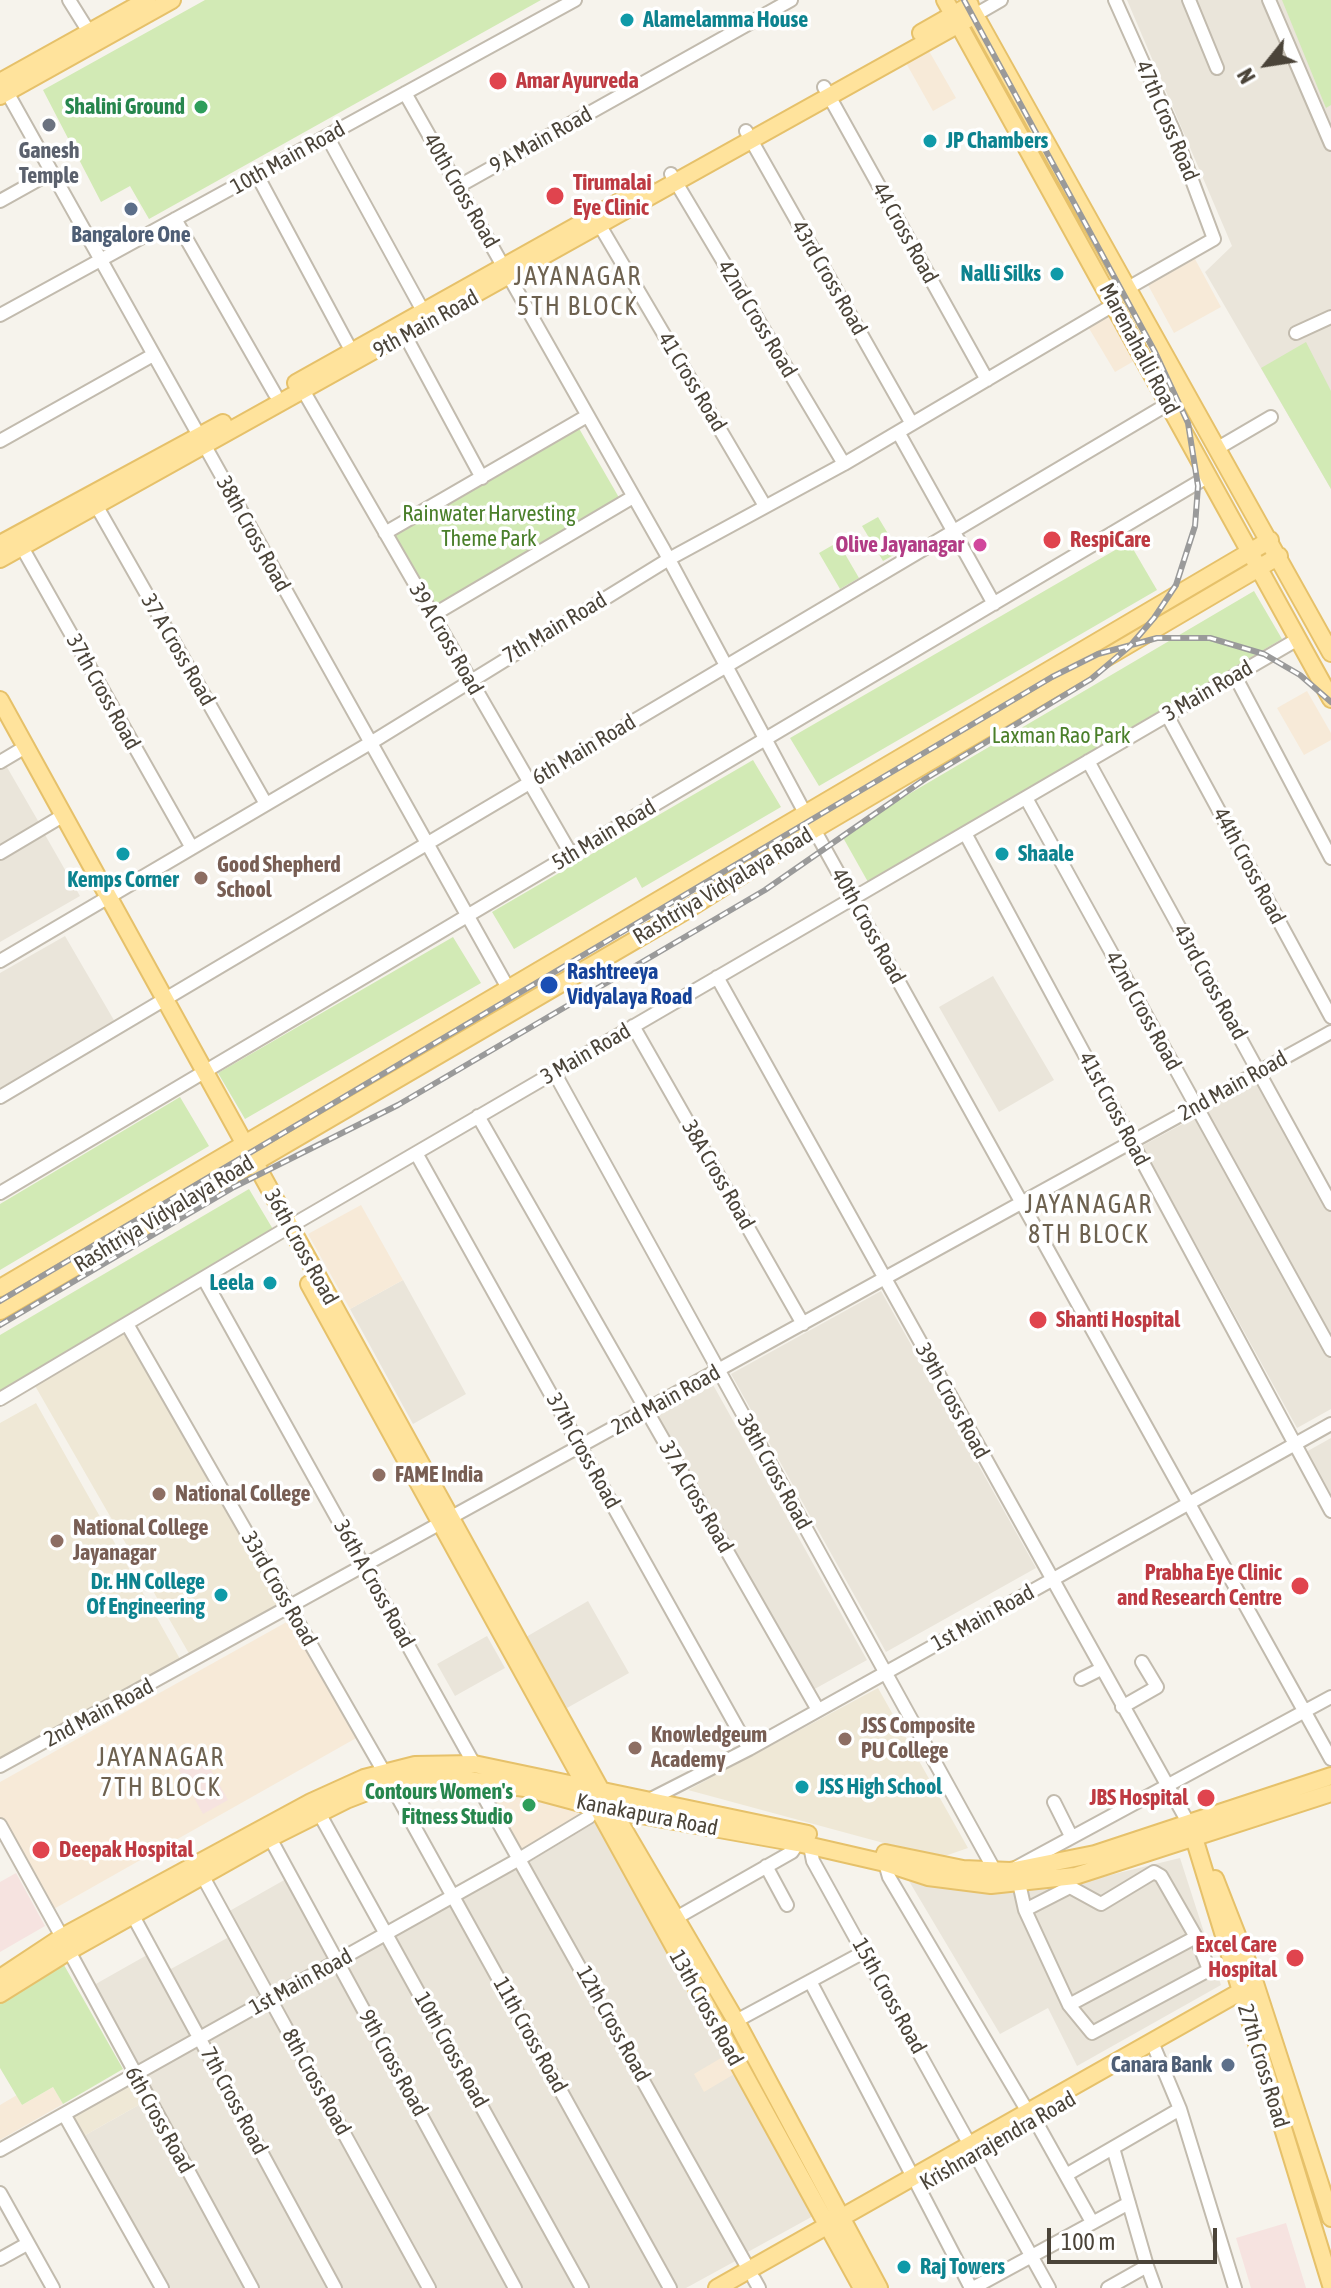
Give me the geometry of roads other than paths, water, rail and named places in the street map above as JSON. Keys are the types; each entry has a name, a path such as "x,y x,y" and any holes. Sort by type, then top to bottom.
{"main road":[{"path":"2,86 147,0"},
{"path":"2,86 172,0"},
{"name":"9th Main Road","path":"0,559 18,542 597,222 826,92 953,13 973,5"},
{"name":"Marenahalli Road","path":"973,5 1331,653"},
{"name":"Marenahalli Road","path":"953,13 1331,699"},
{"name":"9th Main Road","path":"201,442 275,394 301,387 352,352 402,331 423,311 508,272"},
{"name":"Rashtriya Vidyalaya Road","path":"0,1288 1270,540"},
{"name":"9th Main Road","path":"0,544 18,542"},
{"name":"Rashtriya Vidyalaya Road","path":"0,1311 685,911 815,829 1279,556"},
{"name":"36th Cross Road","path":"0,700 22,749 239,1147 604,1804"},
{"name":"36th Cross Road","path":"0,719 22,749"},
{"name":"36th Cross Road","path":"446,1522 586,1789"},
{"name":"Kanakapura Road","path":"474,1772 525,1788 604,1804 644,1808 1008,1875"},
{"name":"Kanakapura Road","path":"0,1978 65,1944 311,1802 387,1777 447,1777 474,1772 586,1789 604,1804"},
{"name":"Kanakapura Road","path":"1193,1836 1331,1776"},
{"name":"Kanakapura Road","path":"0,1994 65,1944 132,1914 387,1777"},
{"name":"Kanakapura Road","path":"644,1808 885,1863 951,1882 991,1885 1008,1875 1095,1854 1193,1836 1331,1793"},
{"name":"13th Cross Road","path":"604,1804 736,2021 836,2226"},
{"name":"13th Cross Road","path":"604,1804 836,2226"},
{"name":"27th Cross Road","path":"1193,1836 1197,1858 1331,2218"},
{"name":"27th Cross Road","path":"1249,1993 1331,2285"},
{"name":"Krishnarajendra Road","path":"754,2279 836,2226 1249,1993"},
{"path":"836,2226 862,2288"},
{"path":"836,2226 879,2288"},
{"path":"717,2288 754,2279"},
{"path":"738,2288 754,2279"}],"street":[{"path":"69,0 89,32"},
{"name":"10th Main Road","path":"0,315 575,0"},
{"name":"9 A Main Road","path":"459,186 791,0"},
{"path":"973,5 1001,0"},
{"name":"47th Cross Road","path":"1115,0 1174,132 1214,237 1212,243 1128,288"},
{"path":"1189,0 1217,68"},
{"path":"1269,0 1325,114 1331,144"},
{"name":"38th Cross Road","path":"2,86 465,917 508,988"},
{"name":"44 Cross Road","path":"826,92 987,380"},
{"name":"40th Cross Road","path":"405,93 669,559 805,813 1331,1759"},
{"path":"327,136 423,311"},
{"name":"43rd Cross Road","path":"748,136 912,424"},
{"path":"0,201 52,172"},
{"path":"257,175 352,352"},
{"name":"42nd Cross Road","path":"673,178 844,464"},
{"path":"175,219 275,394"},
{"name":"41 Cross Road","path":"597,222 765,506"},
{"name":"7th Main Road","path":"0,961 369,743 669,559 844,464 1115,304"},
{"path":"1296,333 1331,317"},
{"path":"402,331 482,478"},
{"path":"0,441 153,355"},
{"name":"39 A Cross Road","path":"301,387 571,854"},
{"name":"6th Main Road","path":"0,1097 1168,404"},
{"path":"385,533 587,416"},
{"path":"1218,448 1271,417"},
{"path":"898,432 994,604"},
{"name":"5th Main Road","path":"0,1193 1207,477"},
{"path":"433,615 633,497"},
{"name":"37 A Cross Road","path":"94,501 266,804"},
{"name":"37th Cross Road","path":"18,542 192,848"},
{"name":"3 Main Road","path":"0,1399 285,1229 1298,639"},
{"path":"1235,676 1331,858"},
{"name":"44th Cross Road","path":"1167,715 1331,1017"},
{"path":"0,762 22,749"},
{"name":"43rd Cross Road","path":"1088,761 1331,1204"},
{"name":"42nd Cross Road","path":"1026,798 1331,1350"},
{"path":"0,853 60,818"},
{"name":"41st Cross Road","path":"965,833 1331,1511"},
{"name":"39th Cross Road","path":"717,977 1193,1836"},
{"name":"38A Cross Road","path":"633,1026 803,1324"},
{"name":"2nd Main Road","path":"0,1766 1331,1032"},
{"name":"38th Cross Road","path":"554,1072 884,1673 1008,1875 1069,2005 1088,2031 1096,2033 1207,1971 1196,1937"},
{"name":"37 A Cross Road","path":"478,1116 818,1710"},
{"name":"37th Cross Road","path":"416,1153 749,1749"},
{"name":"36th A Cross Road","path":"204,1279 474,1772"},
{"name":"33rd Cross Road","path":"127,1324 387,1777"},
{"name":"1st Main Road","path":"644,1808 1331,1424"},
{"path":"1122,1707 1157,1687 1142,1662"},
{"path":"1081,1679 1101,1669"},
{"path":"1008,1875 1071,1836 1331,1697"},
{"name":"12th Cross Road","path":"474,1772 754,2279"},
{"name":"11th Cross Road","path":"387,1777 670,2288"},
{"path":"1054,1802 1071,1836"},
{"name":"1st Main Road","path":"0,2150 521,1858 589,1817 604,1804"},
{"name":"10th Cross Road","path":"319,1813 582,2288"},
{"path":"0,1825 65,1944"},
{"name":"9th Cross Road","path":"270,1838 515,2288"},
{"path":"676,1918 804,1845"},
{"name":"15th Cross Road","path":"804,1845 1049,2288"},
{"path":"885,1863 889,1877 1092,2222"},
{"path":"766,1866 787,1905"},
{"path":"1025,1910 1070,1887 1101,1904 1154,1872 1161,1876 1196,1937 1069,2005"},
{"name":"8th Cross Road","path":"202,1875 429,2288"},
{"name":"7th Cross Road","path":"132,1914 335,2288"},
{"name":"6th Cross Road","path":"65,1944 252,2288"},
{"path":"736,2021 864,1952"},
{"path":"810,1981 972,2288 1129,2203"},
{"path":"1154,2046 1180,2109 1235,2288"},
{"path":"1066,2175 1180,2109"},
{"path":"64,2114 162,2288"},
{"path":"1113,2148 1155,2288"},
{"path":"0,2193 53,2288"},
{"path":"0,2259 27,2244"},
{"path":"1108,2288 1147,2266"}],"railway":[{"path":"0,1325 234,1187 398,1105 765,890 925,779 1091,679 1130,646 1154,618 1176,585 1195,526 1198,486 1188,423 1155,352 964,0"},
{"path":"0,1301 1052,677 1098,654 1157,638 1210,638 1264,654 1300,675 1331,702"}],"place":[{"name":"Alamelamma House","path":"627,20"},
{"name":"Amar Ayurveda","path":"498,81"},
{"name":"Shalini Ground","path":"201,107"},
{"name":"Ganesh Temple","path":"49,125"},
{"name":"JP Chambers","path":"930,141"},
{"name":"Tirumalai Eye Clinic","path":"555,196"},
{"name":"Bangalore One","path":"131,209"},
{"name":"Nalli Silks","path":"1057,274"},
{"name":"RespiCare","path":"1052,540"},
{"name":"Olive Jayanagar","path":"980,545"},
{"name":"Kemps Corner","path":"123,854"},
{"name":"Shaale","path":"1002,854"},
{"name":"Good Shepherd School","path":"201,878"},
{"name":"Rashtreeya Vidyalaya Road","path":"549,985"},
{"name":"Leela","path":"270,1283"},
{"name":"Shanti Hospital","path":"1038,1320"},
{"name":"FAME India","path":"379,1475"},
{"name":"National College","path":"159,1494"},
{"name":"National College Jayanagar","path":"57,1541"},
{"name":"Prabha Eye Clinic and Research Centre","path":"1300,1586"},
{"name":"Dr. HN College Of Engineering","path":"221,1595"},
{"name":"JSS Composite PU College","path":"845,1739"},
{"name":"Knowledgeum Academy","path":"635,1748"},
{"name":"JSS High School","path":"802,1787"},
{"name":"JBS Hospital","path":"1206,1798"},
{"name":"Contours Women's Fitness Studio","path":"529,1805"},
{"name":"Deepak Hospital","path":"41,1850"},
{"name":"Excel Care Hospital","path":"1295,1958"},
{"name":"Canara Bank","path":"1228,2065"},
{"name":"Raj Towers","path":"904,2267"}],"district":[{"name":"JAYANAGAR 5TH BLOCK","path":"578,292"},
{"name":"JAYANAGAR 8TH BLOCK","path":"1089,1220"},
{"name":"JAYANAGAR 7TH BLOCK","path":"161,1773"}],"park label":[{"name":"Rainwater Harvesting Theme Park","path":"489,526"},
{"name":"Laxman Rao Park","path":"1061,736"}]}
